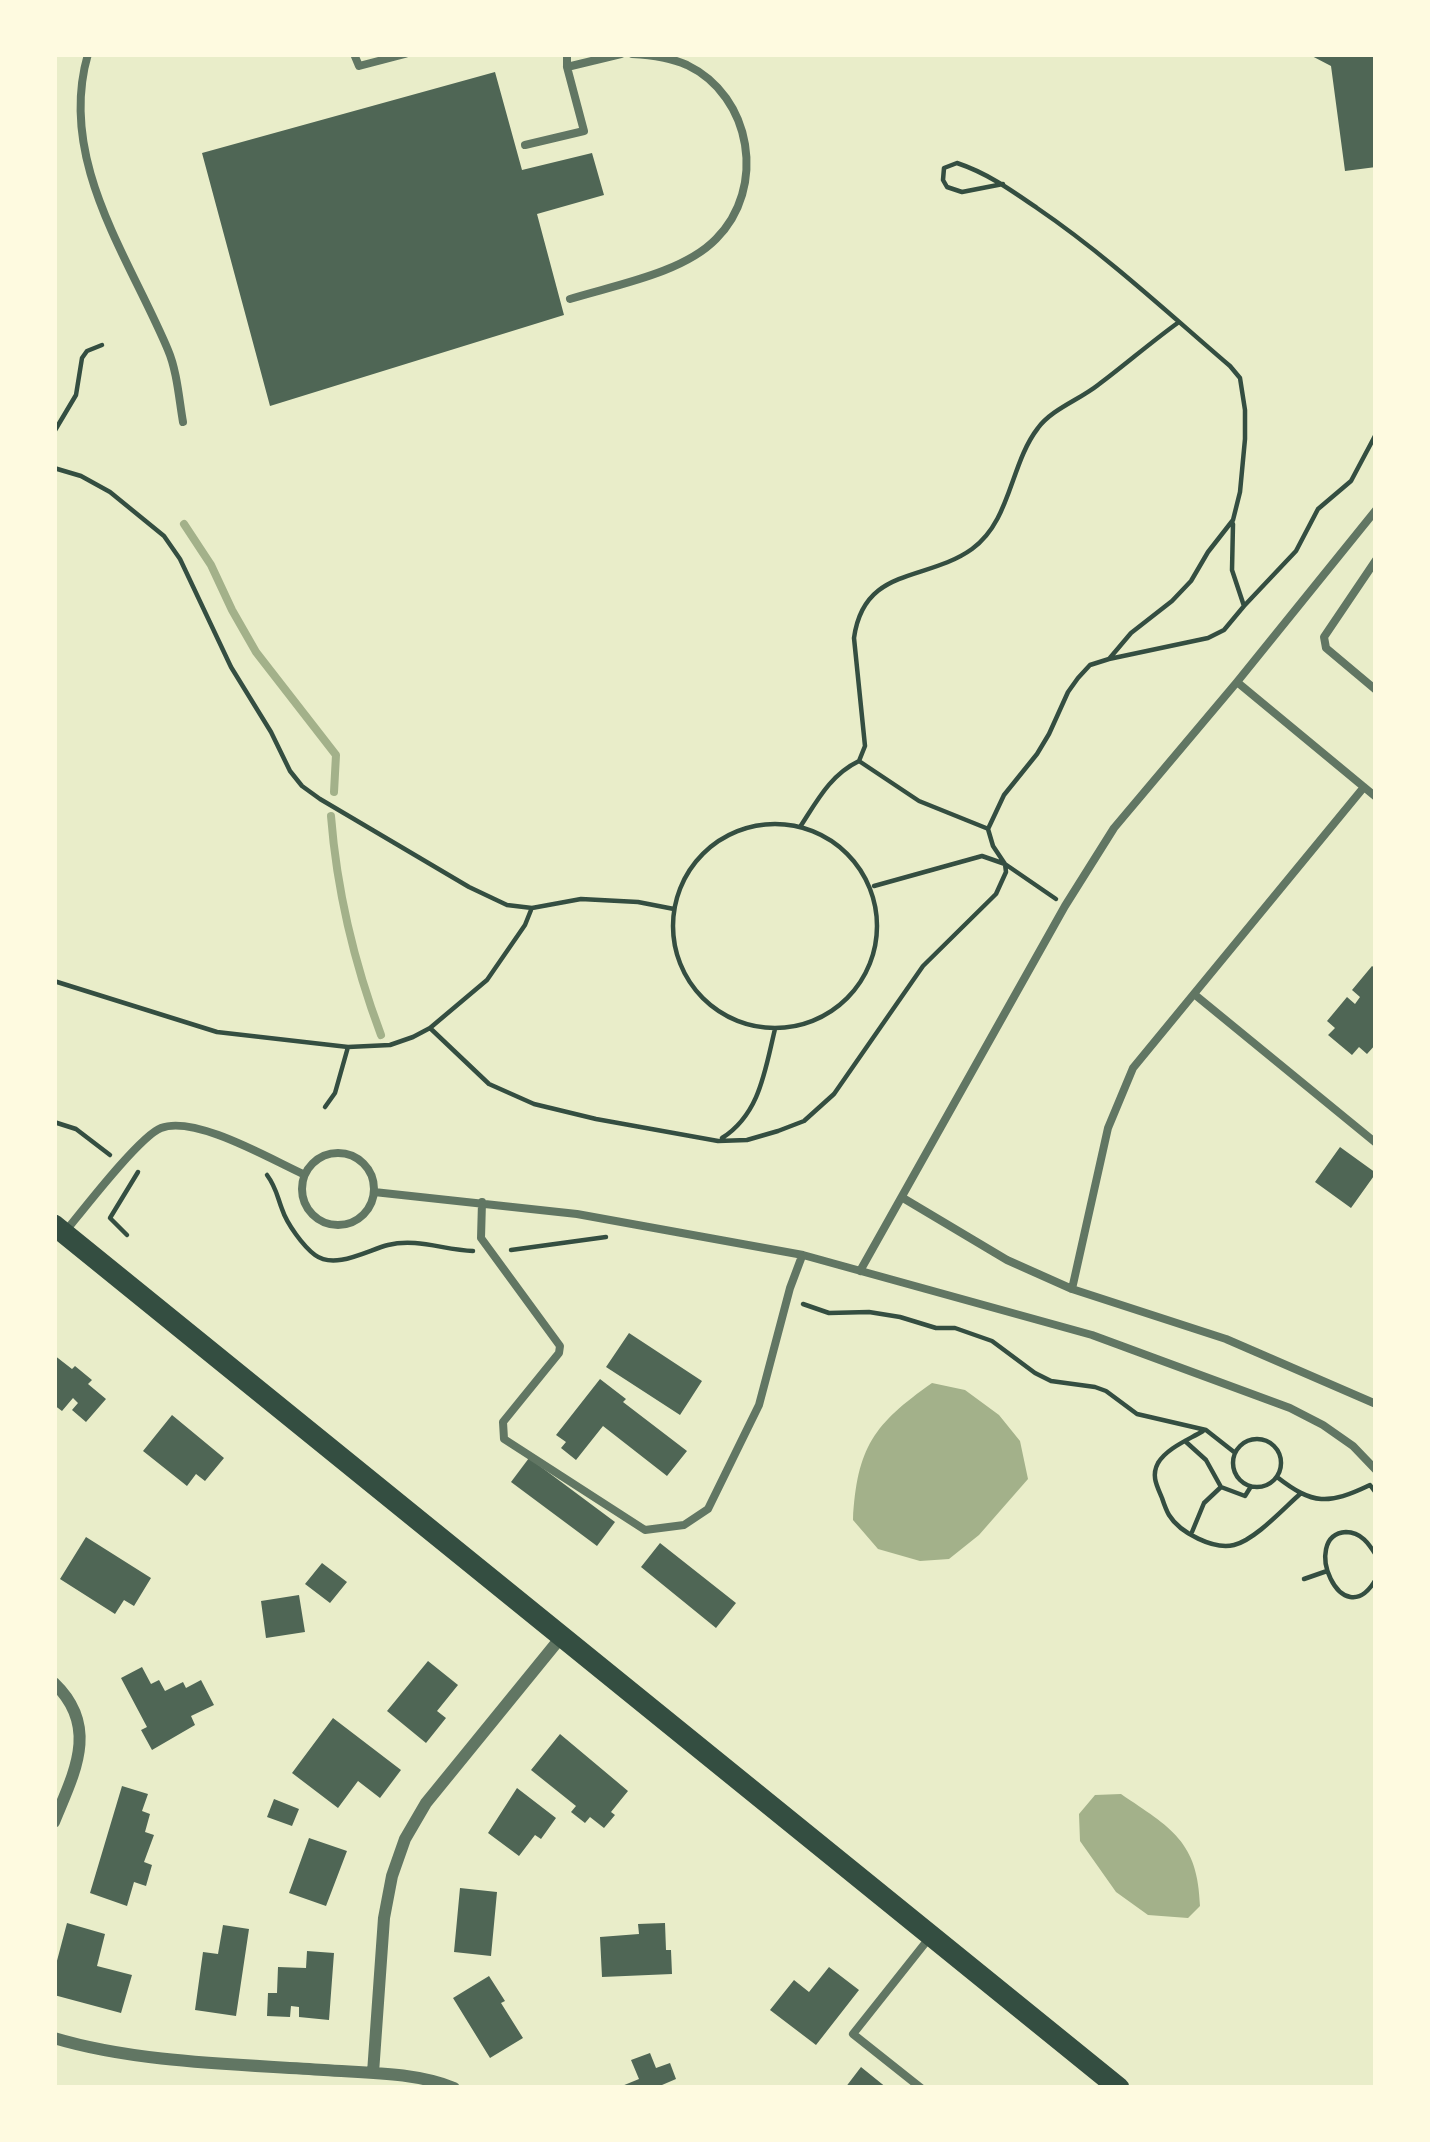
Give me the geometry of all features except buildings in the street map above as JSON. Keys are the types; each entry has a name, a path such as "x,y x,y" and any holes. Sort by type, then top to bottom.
{"main road":[{"path":"59,1229 1119,2088"}],"street":[{"path":"374,2073 384,1918 405,1839 426,1803 562,1636"},
{"path":"54,1683 79,1719 81,1741 54,1822"},
{"path":"54,2038 80,2046 198,2062 374,2073 437,2081 454,2088"}],"lane":[{"path":"88,54 80,125 98,199 170,354 183,422"},
{"path":"354,54 359,66 405,54"},
{"path":"525,145 584,131 567,54"},
{"path":"567,67 621,54"},
{"path":"570,299 681,263 715,241 735,214 746,184 747,148 737,114 714,83 687,65 632,54"},
{"path":"860,1270 1065,906 1114,828 1376,510"},
{"path":"1365,524 1376,532"},
{"path":"1376,560 1324,637 1326,648 1376,691"},
{"path":"1237,682 1376,797"},
{"path":"1072,1289 1108,1128 1133,1068 1364,787"},
{"path":"1194,994 1376,1143"},
{"path":"59,1229 159,1128 202,1128 303,1174"},
{"path":"347,1153 367,1167 374,1184 367,1211 344,1226 315,1216 304,1204 303,1174 327,1154 347,1153"},
{"path":"374,1192 634,1223 860,1270 1093,1335 1290,1408 1353,1446 1376,1469"},
{"path":"903,1198 1007,1260 1072,1289 1226,1339 1376,1404"},
{"path":"482,1202 481,1238 560,1346 503,1422 504,1439 645,1530 684,1525 708,1509 759,1405 802,1256"},
{"path":"921,2088 853,2034 931,1936"}],"path":[{"path":"1003,184 956,191 947,187 944,168 957,163 1003,184 1065,226 1240,378 1245,439 1233,520 1232,570 1244,606"},
{"path":"800,827 829,782 859,761 865,746 854,638 856,623 871,595 897,579 972,549 992,526 1038,428 1178,322"},
{"path":"54,432 76,395 82,358 102,345"},
{"path":"430,1028 489,1084 534,1104 718,1141 747,1140 804,1121 856,1066 923,967 995,894 1006,872 988,829 1004,795 1049,734 1068,692 1090,665 1208,638 1224,630 1296,551 1318,509 1351,481 1376,434"},
{"path":"54,468 110,492 164,536 290,771 320,799 507,905 532,908 580,899 674,909"},
{"path":"1109,659 1131,633 1191,581 1233,520"},
{"path":"859,761 920,801 988,829"},
{"path":"751,827 800,827 840,848 872,886 877,933 871,963 855,990 833,1011 806,1024 775,1029 746,1024 719,1012 697,992 681,967 674,909 683,881 700,856 723,838 751,827"},
{"path":"872,886 982,856 1031,880 1065,906"},
{"path":"54,980 217,1032 347,1047 390,1045 430,1028 487,980 532,908"},
{"path":"718,1141 736,1129 754,1103 775,1029"},
{"path":"325,1107 335,1093 347,1047"},
{"path":"54,1122 76,1130 109,1154"},
{"path":"127,1235 110,1218 146,1157"},
{"path":"263,1171 279,1193 284,1215 319,1258 351,1257 410,1242 474,1251"},
{"path":"505,1252 613,1236"},
{"path":"801,1304 829,1313 869,1312 936,1328 956,1328 992,1341 1051,1381 1106,1390 1137,1414 1206,1430 1234,1452"},
{"path":"1206,1430 1162,1457 1154,1479 1169,1515 1191,1534 1234,1545 1300,1494"},
{"path":"1253,1438 1265,1439 1280,1455 1277,1477 1266,1486 1251,1486 1238,1479 1234,1452 1253,1438"},
{"path":"1186,1442 1206,1460 1221,1487 1249,1496 1251,1486"},
{"path":"1277,1477 1310,1498 1352,1494 1370,1485 1376,1492"},
{"path":"1191,1534 1204,1503 1221,1487"},
{"path":"1376,1555 1362,1538 1349,1532 1340,1533 1327,1547 1324,1559 1334,1585 1348,1596 1360,1596 1376,1579"},
{"path":"1304,1579 1328,1571"}],"shaded area":[{"path":"932,1383 965,1390 999,1415 1020,1441 1028,1479 979,1535 949,1559 920,1561 878,1549 853,1520 859,1474 872,1440 896,1411"},
{"path":"1121,1794 1167,1827 1187,1851 1200,1906 1188,1918 1148,1915 1116,1892 1080,1841 1079,1814 1095,1795"}],"waterway":[{"path":"184,524 256,652 336,755 334,792"},
{"path":"331,816 348,927 381,1035"}]}
